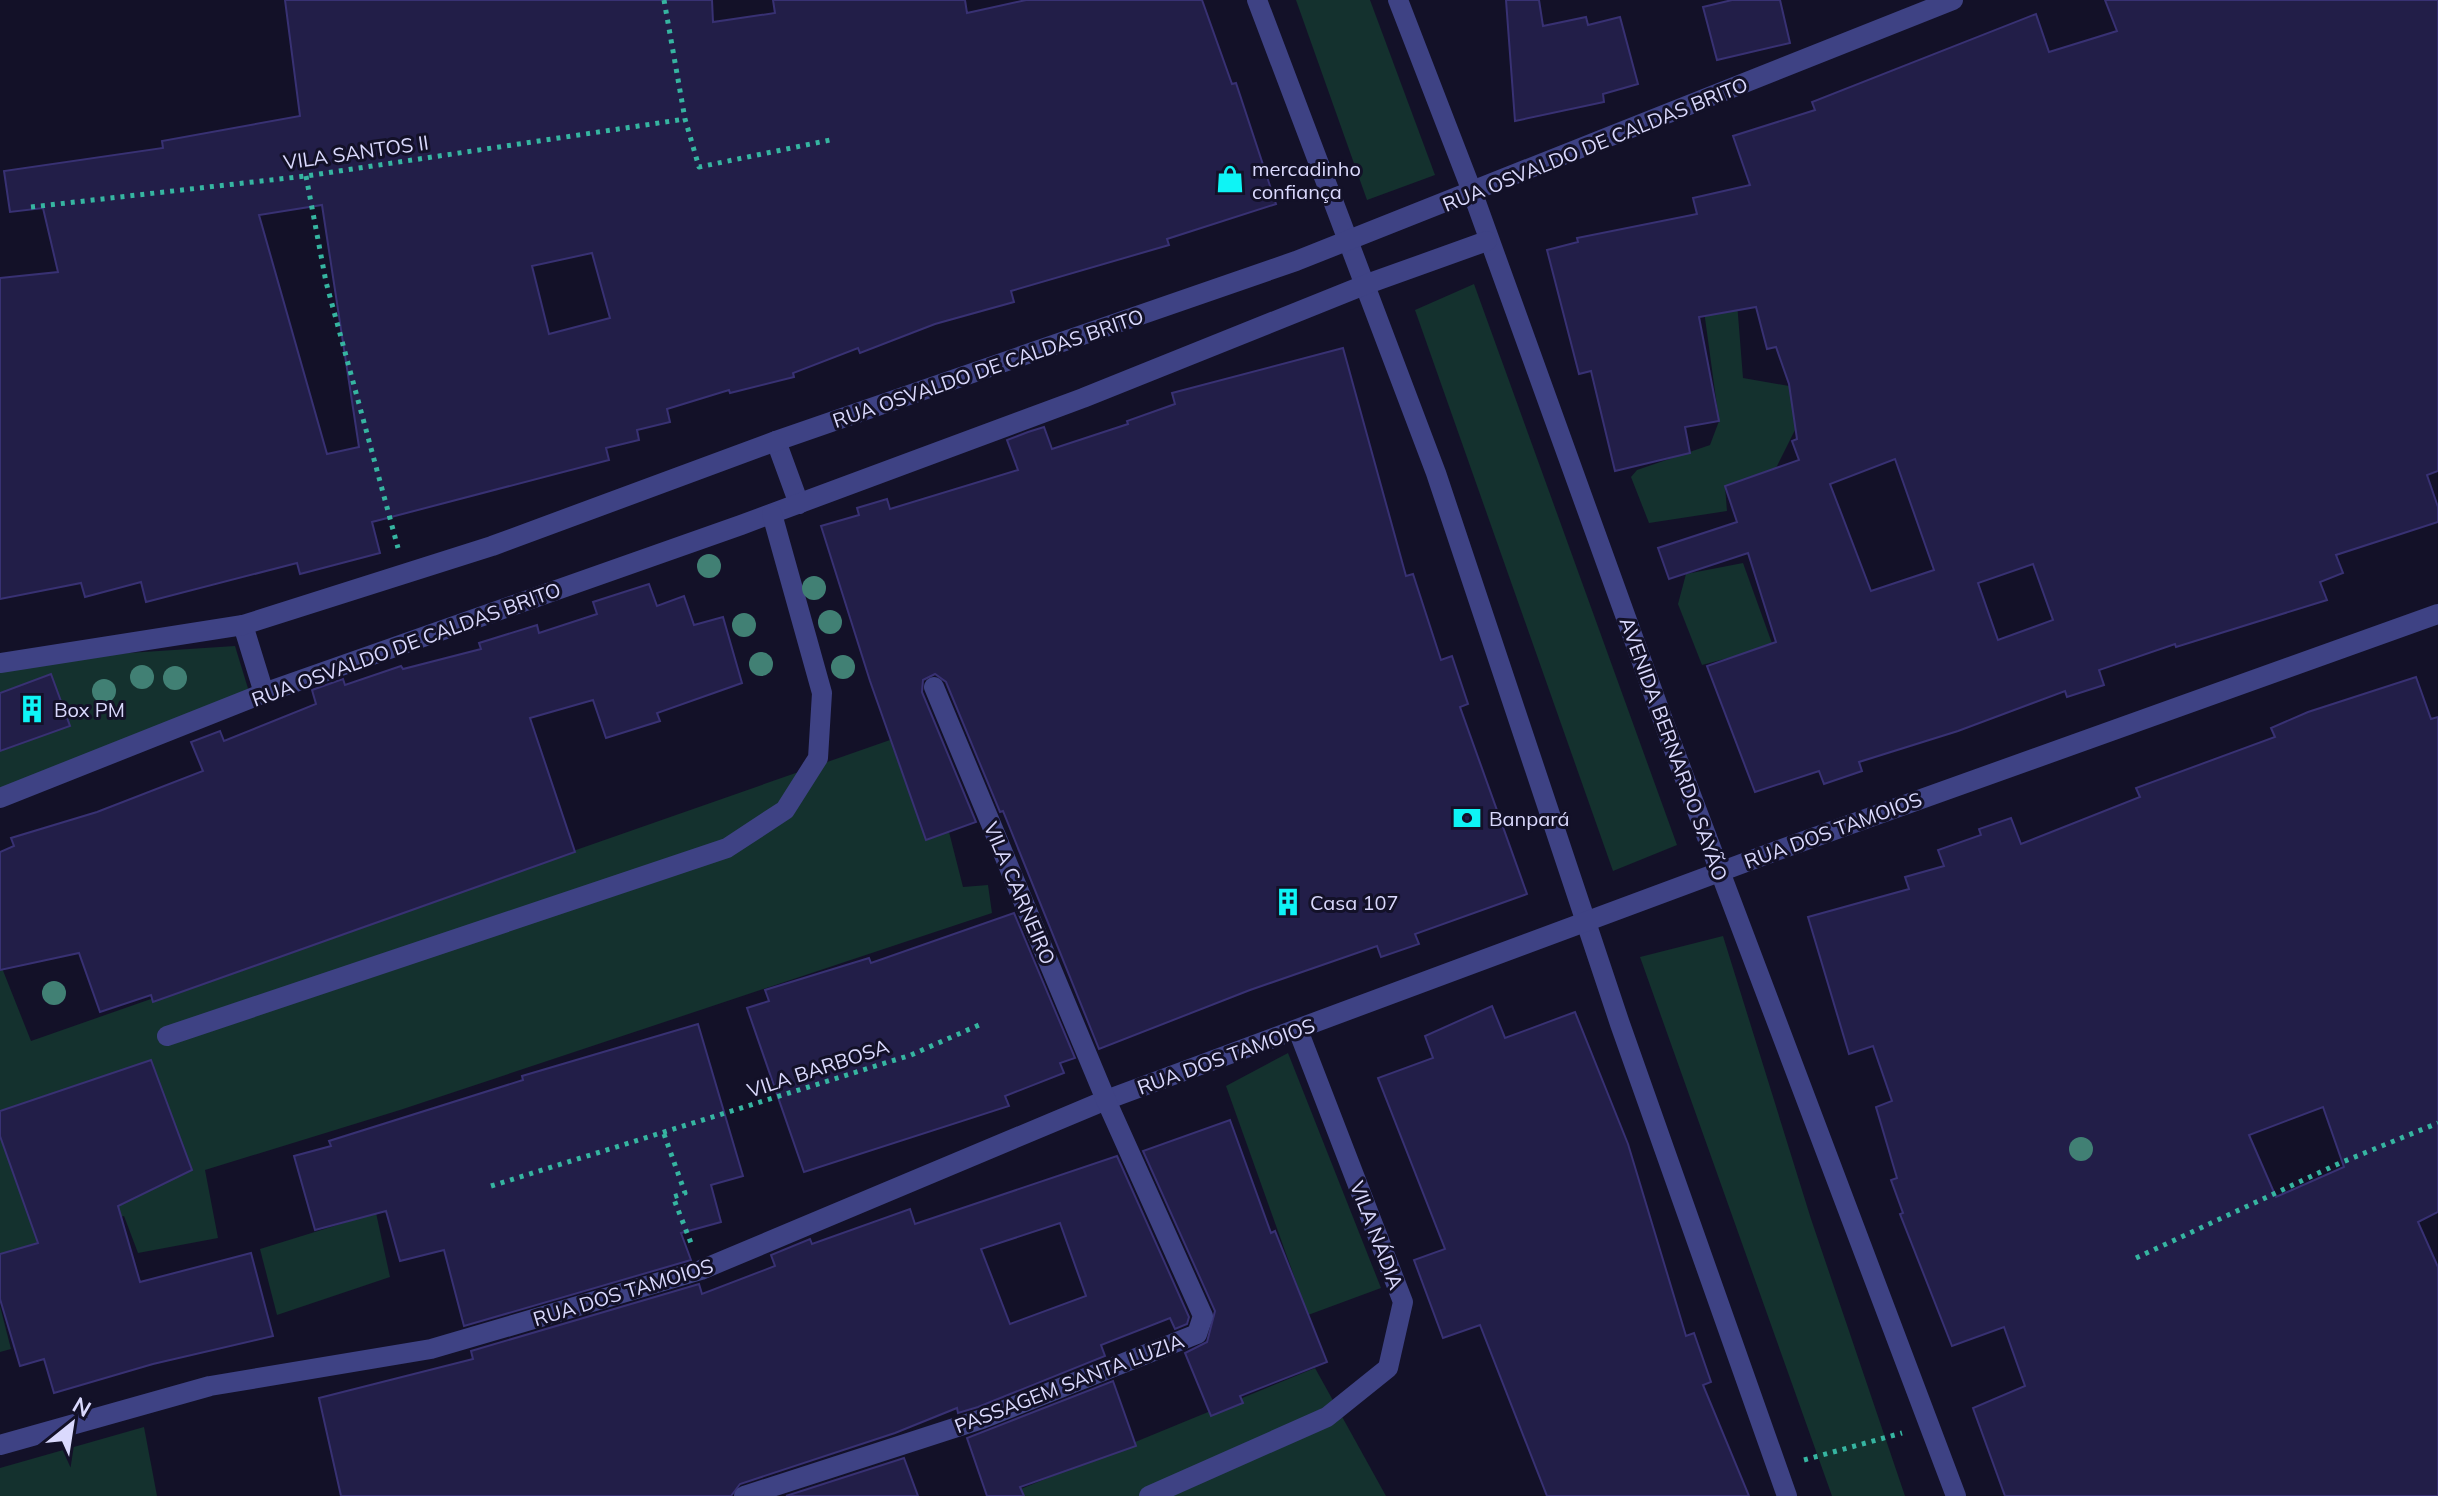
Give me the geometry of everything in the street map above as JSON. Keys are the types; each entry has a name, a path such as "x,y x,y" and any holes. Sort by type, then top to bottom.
{"street":[{"path":"1257,0 1436,473 1585,924 1787,1496"},
{"name":"AVENIDA BERNARDO SAYÃO","path":"1398,0 1473,194 1487,241 1719,871 1956,1496"},
{"name":"RUA OSVALDO DE CALDAS BRITO","path":"0,663 243,625 406,574 1349,241 1953,0"},
{"name":"RUA OSVALDO DE CALDAS BRITO","path":"0,798 264,693 772,514 1083,398 1367,284 1487,241"},
{"path":"776,441 799,504"},
{"path":"167,1036 727,848 785,810 818,758 822,693 772,514"},
{"name":"RUA DOS TAMOIOS","path":"0,1445 210,1386 431,1349 701,1270 1106,1100 1585,924 1719,871 2438,614"},
{"path":"243,625 264,693"},
{"name":"VILA CARNEIRO","path":"934,687 1106,1100"},
{"name":"VILA NÁDIA","path":"1149,1496 1327,1417 1388,1368 1403,1302 1298,1030"},
{"name":"PASSAGEM SANTA LUZIA","path":"744,1496 982,1419 1197,1334 1203,1316 1106,1100"}],"path":[{"path":"664,0 685,119 699,167 830,140"},
{"name":"VILA SANTOS II","path":"31,207 306,176 685,119"},
{"path":"306,176 326,282 406,574"},
{"name":"VILA BARBOSA","path":"491,1186 911,1055 979,1025"},
{"path":"2136,1258 2340,1163 2438,1123"},
{"path":"664,1134 685,1193 673,1197 701,1270"},
{"path":"1776,1467 1930,1425"}],"green space":[{"path":"1296,0 1370,0 1435,175 1367,200"},
{"path":"1699,274 1735,277 1743,378 1789,386 1798,424 1776,468 1725,486 1727,511 1649,523 1631,477 1637,470 1710,445 1719,421"},
{"path":"1474,284 1677,845 1613,871 1415,310"},
{"path":"1743,563 1773,646 1702,665 1678,604 1686,574"},
{"path":"235,646 250,695 0,795 0,671 82,656"},
{"path":"890,740 926,839 949,832 963,887 988,885 992,913 400,1110 205,1170 218,1238 138,1253 124,1216 0,1254 0,963 31,1041"},
{"path":"1723,936 1811,1219 1905,1496 1832,1496 1640,957"},
{"path":"1288,1053 1381,1288 1308,1315 1226,1086"},
{"path":"376,1213 390,1277 277,1315 260,1249"},
{"path":"0,1306 11,1349 0,1352"},
{"path":"1315,1368 1386,1496 1004,1496"},
{"path":"144,1427 157,1496 0,1496 0,1468"}],"building":[{"path":"285,0 712,0 713,22 775,13 773,0 965,0 967,13 1026,0 1202,0 1232,84 1236,83 1276,204 1167,239 1169,245 1011,291 1014,302 935,324 860,353 858,348 793,373 794,377 730,393 729,390 667,409 670,422 637,430 639,440 606,448 609,460 372,522 380,553 300,574 297,563 146,602 141,582 85,597 81,583 0,599 0,278 58,272 43,208 10,212 4,171 163,148 162,141 300,116","holes":["322,205 359,447 327,454 259,215","592,253 610,318 549,334 532,266"]},
{"path":"1506,0 1539,0 1543,26 1586,17 1588,25 1620,17 1638,84 1603,94 1604,102 1515,121"},
{"path":"1732,0 1780,0 1790,43 1717,60 1703,7"},
{"path":"2105,0 2438,0 2438,471 2427,475 2438,507 2438,522 2336,555 2343,573 2320,582 2327,600 2176,647 2175,644 2099,670 2104,685 2067,697 2065,691 1958,731 1859,762 1862,771 1824,784 1819,771 1755,792 1707,666 1776,642 1748,553 1669,579 1658,548 1737,522 1725,486 1799,460 1792,441 1797,439 1789,384 1776,347 1767,349 1756,307 1699,317 1719,421 1685,427 1690,453 1615,471 1591,371 1579,374 1547,250 1578,242 1577,238 1697,214 1693,198 1750,185 1733,136 1815,110 1812,102 2036,14 2049,52 2117,31","holes":["1895,459 1934,570 1871,591 1830,484","2033,564 2053,620 1998,640 1978,583"]},
{"path":"1343,348 1406,576 1413,574 1441,660 1452,656 1468,704 1460,707 1527,894 1415,934 1419,944 1381,957 1377,946 1250,990 1099,1049 1003,811 1000,812 946,682 935,674 923,680 922,692 976,822 926,840 870,681 821,526 859,515 857,508 887,499 890,509 1018,470 1007,440 1028,432 1044,427 1052,449 1128,424 1127,421 1175,404 1172,393"},
{"path":"649,584 657,606 684,596 694,625 723,617 742,683 657,713 660,721 606,738 593,700 530,718 575,852 153,1002 151,995 100,1012 79,953 0,970 0,852 14,846 11,838 97,812 203,771 191,742 220,731 224,741 316,704 312,690 343,679 345,685 401,666 403,669 481,649 479,643 537,625 539,633 597,614 593,602"},
{"name":"Box PM","path":"51,674 70,726 0,751 0,693"},
{"path":"2416,677 2431,719 2438,717 2438,1212 2418,1222 2438,1267 2438,1496 2005,1496 1973,1408 2025,1386 2004,1327 1952,1346 1900,1214 1903,1213 1891,1180 1897,1178 1876,1107 1892,1101 1873,1046 1849,1054 1808,917 1909,889 1905,877 1944,866 1938,850 1981,835 1979,829 2011,818 2021,844 2140,797 2136,788 2275,737 2271,728 2308,712","holes":["2323,1107 2344,1167 2276,1197 2249,1135"]},
{"path":"1014,913 1075,1058 1060,1063 1064,1073 1005,1096 1009,1106 804,1172 747,1008 769,1001 765,990 869,958 871,963"},
{"path":"1492,1006 1505,1038 1575,1012 1628,1144 1686,1336 1694,1333 1711,1382 1703,1385 1749,1496 1547,1496 1480,1325 1443,1338 1414,1260 1445,1249 1378,1078 1433,1058 1425,1036"},
{"path":"698,1024 743,1176 711,1185 721,1222 681,1233 691,1260 464,1326 444,1250 400,1261 386,1211 315,1230 294,1156 331,1146 329,1141 523,1080 522,1076"},
{"path":"151,1060 192,1170 118,1206 140,1282 251,1253 273,1336 153,1364 54,1393 44,1359 20,1366 0,1299 0,1254 38,1243 0,1136 0,1111"},
{"path":"1230,1120 1271,1233 1275,1231 1327,1362 1240,1396 1243,1403 1211,1416 1185,1353 1207,1342 1215,1311 1143,1151"},
{"path":"1117,1156 1189,1317 1187,1324 1175,1329 1170,1318 1101,1345 1105,1356 978,1407 958,1413 957,1408 895,1433 740,1484 731,1496 341,1496 319,1398 473,1359 471,1351 699,1284 702,1294 775,1266 771,1255 810,1239 812,1244 910,1209 915,1224","holes":["1060,1223 1086,1296 1010,1324 981,1249"]},
{"path":"1113,1381 1136,1446 1020,1487 1024,1496 987,1496 967,1438"},
{"path":"904,1458 918,1496 786,1496"}],"place":[{"name":"mercadinho confiança","path":"1230,179"},
{"name":"Box PM","path":"32,709"},
{"name":"Banpará","path":"1467,818"},
{"name":"Casa 107","path":"1288,902"}]}
